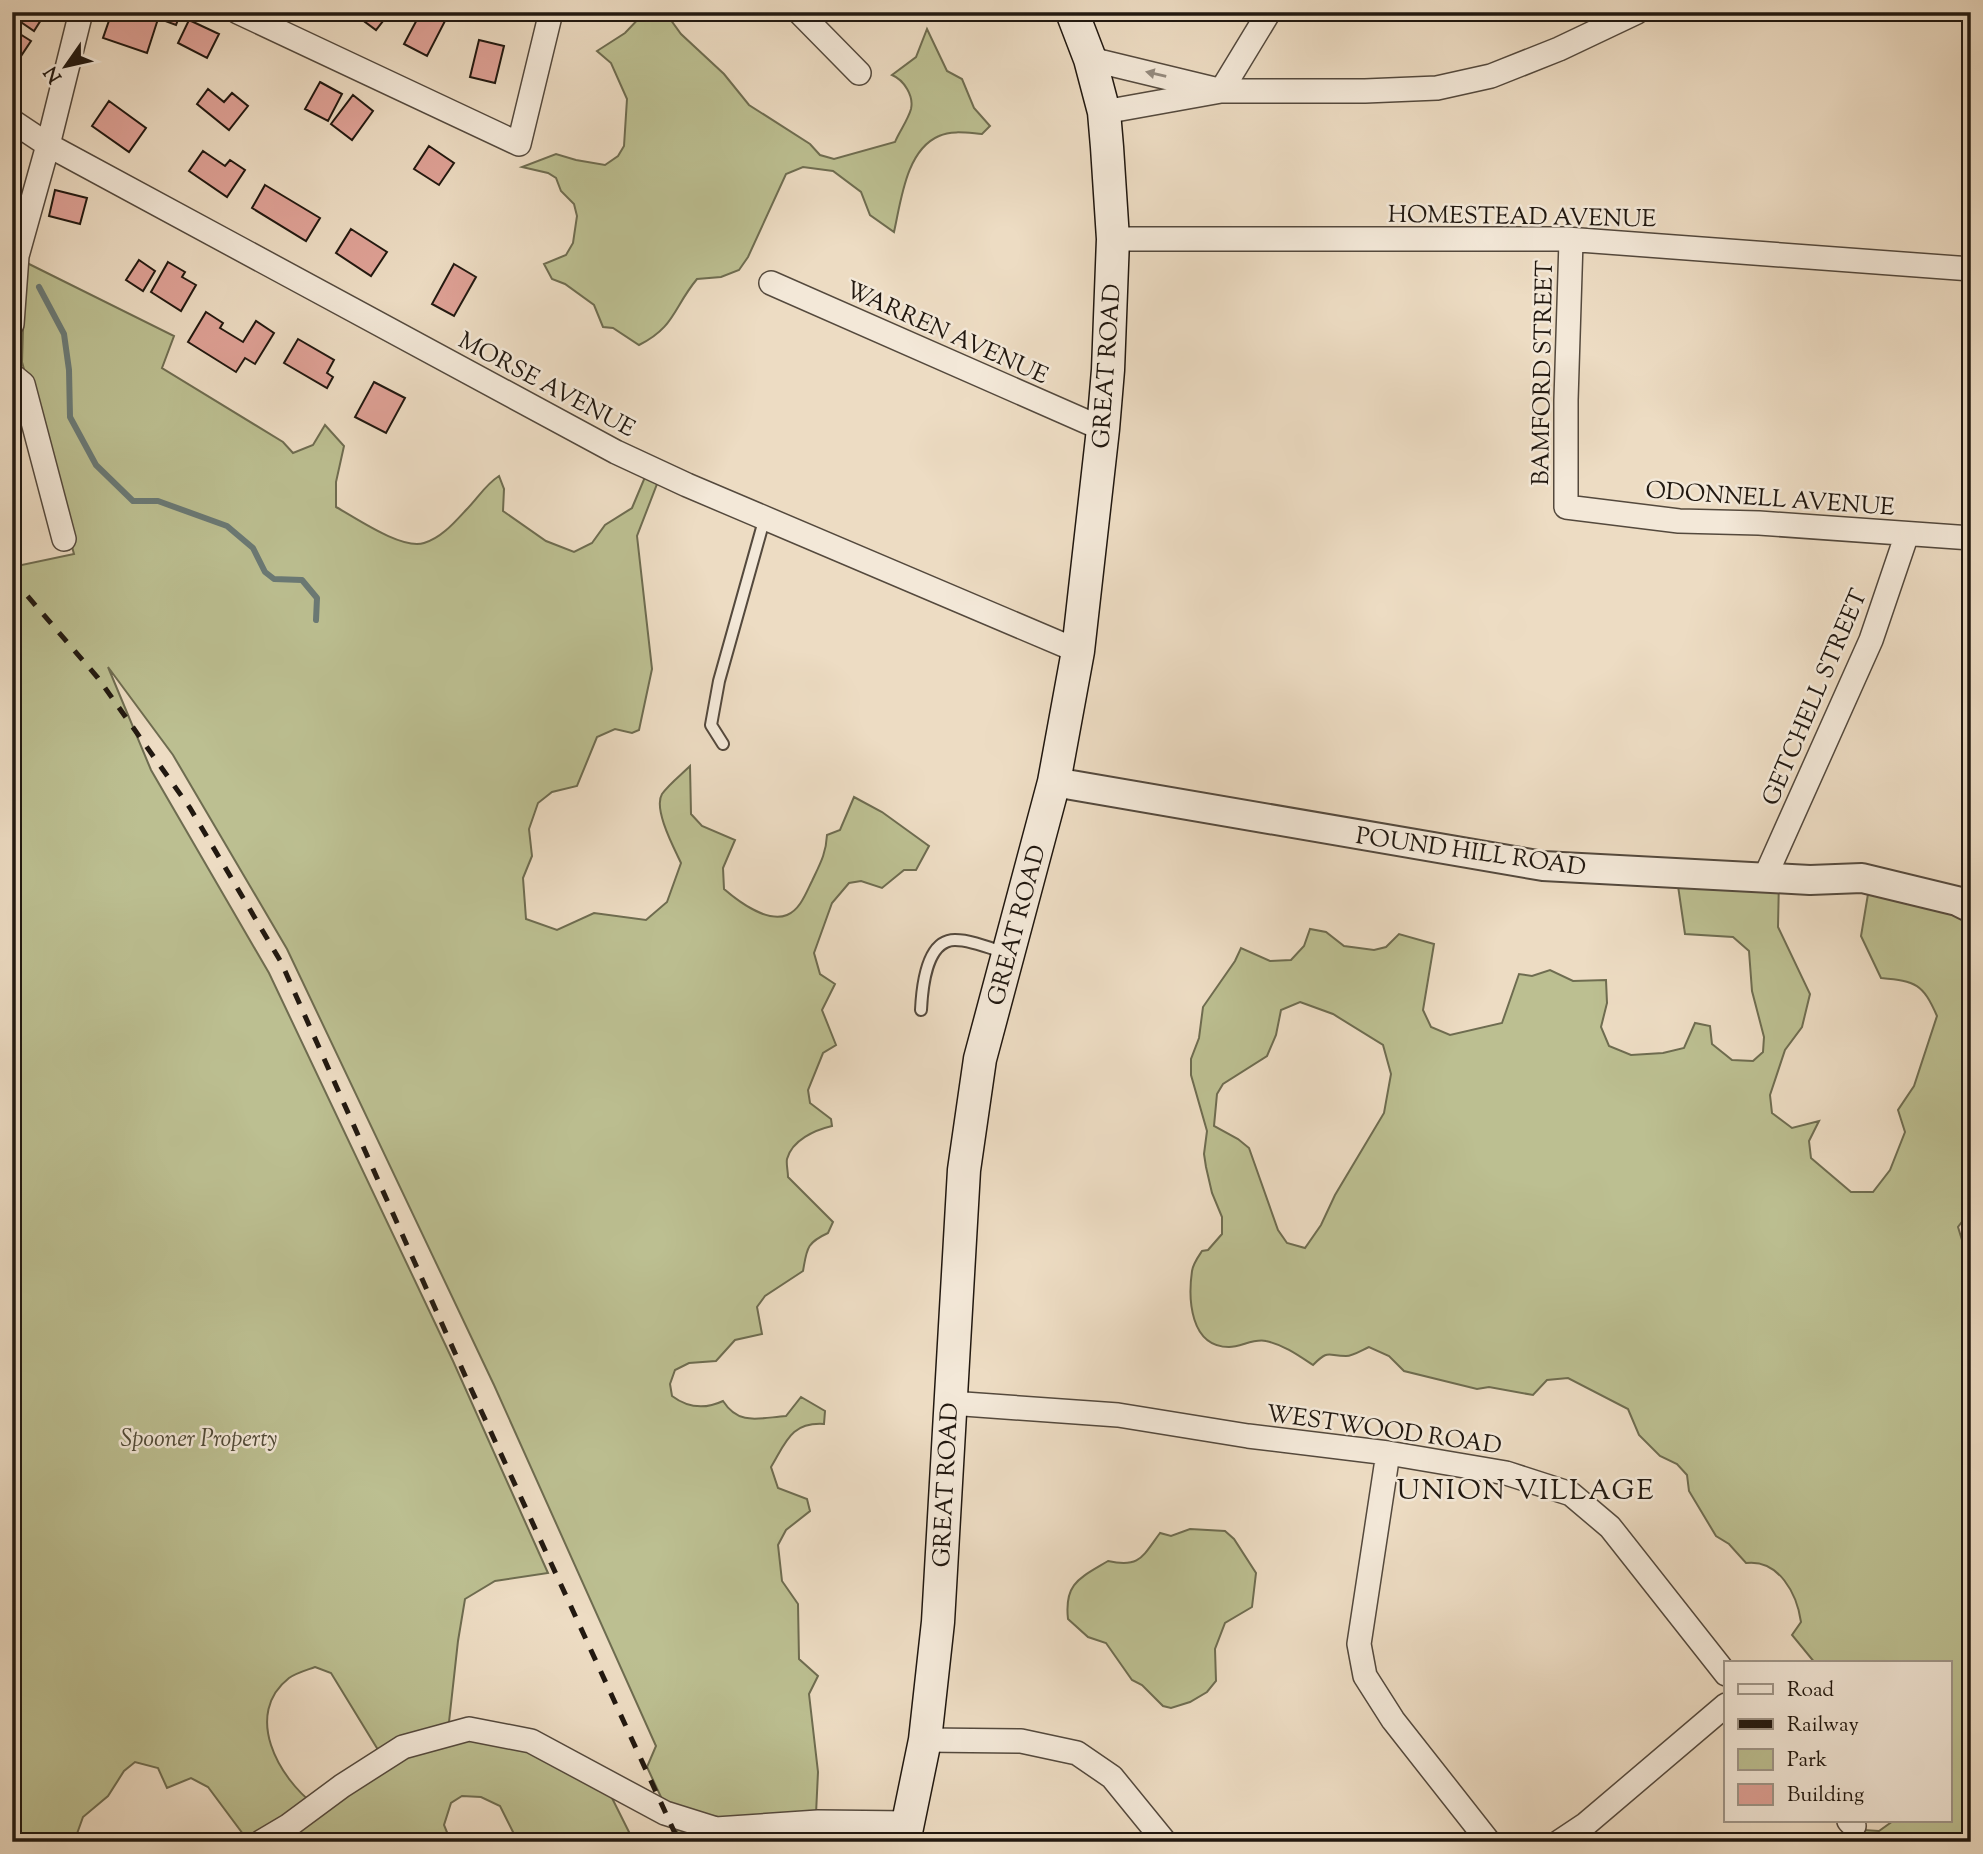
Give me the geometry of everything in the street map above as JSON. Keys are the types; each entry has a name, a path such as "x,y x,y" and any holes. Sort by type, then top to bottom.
{"main road":[{"name":"GREAT ROAD","path":"906,1832 925,1740 938,1622 964,1170 980,1059 1054,782 1077,651 1103,429 1113,239 1104,111 1090,60 1072,12"}],"street":[{"path":"12,324 17,256 81,12"},
{"path":"238,12 519,144 551,12"},
{"path":"799,12 859,73"},
{"path":"1221,91 1269,12"},
{"path":"1104,111 1221,91 1353,92 1437,88 1491,76 1559,49 1637,12"},
{"path":"1090,60 1221,91"},
{"name":"MORSE AVENUE","path":"12,121 48,145 616,452 687,485 1077,651"},
{"name":"HOMESTEAD AVENUE","path":"1113,239 1572,240 1971,270"},
{"name":"BAMFORD STREET","path":"1566,507 1566,400 1572,240"},
{"name":"WARREN AVENUE","path":"771,283 1103,429"},
{"path":"12,375 23,384 64,539"},
{"name":"ODONNELL AVENUE","path":"1566,507 1679,521 1759,523 1971,538"},
{"name":"GETCHELL STREET","path":"1765,877 1871,640 1907,534"},
{"name":"POUND HILL ROAD","path":"1054,782 1543,866 1810,880 1862,878 1956,901 1971,908"},
{"name":"WESTWOOD ROAD","path":"950,1403 1118,1415 1248,1436 1388,1453 1507,1473 1571,1494 1610,1527 1724,1671"},
{"path":"1388,1453 1359,1644 1365,1676 1393,1720 1489,1842"},
{"path":"1559,1842 1586,1824 1724,1707"},
{"path":"261,1842 403,1747 468,1729 531,1741 665,1813 716,1829 818,1822 906,1832"},
{"path":"925,1740 1021,1741 1077,1753 1112,1777 1165,1842"}],"lane":[{"path":"723,744 711,725 719,681 765,517"},
{"path":"921,1010 922,990 930,959 946,942 962,941 1007,954"}],"green space":[{"path":"645,12 665,12 681,34 724,74 749,105 810,144 820,155 834,159 895,142 912,104 907,89 892,75 916,57 927,29 947,71 962,79 974,108 990,126 982,134 955,132 939,136 928,143 912,164 894,232 870,215 861,192 833,171 803,167 786,174 748,257 739,270 721,277 697,279 667,324 639,345 613,328 603,327 594,305 565,284 552,279 544,264 566,255 573,243 577,216 574,204 561,191 556,178 548,173 522,167 556,154 605,165 618,156 624,146 627,99 611,63 597,51 625,33"},
{"name":"Spooner Property","path":"25,262 174,336 162,368 283,442 293,453 313,445 325,425 344,446 336,482 336,507 379,532 415,544 430,541 442,534 499,476 504,489 503,511 546,541 574,552 592,543 605,525 632,508 650,465 662,471 637,536 652,669 639,730 632,733 615,729 597,737 577,786 552,792 538,803 529,829 532,856 523,878 526,919 557,930 594,913 646,920 667,902 681,863 662,818 660,801 665,790 690,766 691,814 702,826 735,840 723,868 724,889 745,905 762,913 779,917 792,913 799,905 822,859 827,835 840,830 854,797 882,812 929,846 916,870 904,870 882,888 861,881 849,883 832,903 814,953 820,974 835,984 822,1010 836,1045 823,1053 808,1090 810,1103 831,1119 832,1126 818,1130 799,1141 790,1152 787,1163 788,1177 833,1222 828,1233 811,1244 803,1271 765,1296 757,1307 762,1334 735,1340 716,1361 689,1363 675,1370 670,1384 672,1396 684,1403 704,1406 723,1401 736,1414 750,1419 786,1416 801,1397 825,1411 824,1424 804,1426 797,1430 786,1442 771,1467 778,1488 807,1499 810,1511 786,1530 778,1545 782,1581 798,1604 799,1659 818,1676 809,1694 818,1772 816,1814 762,1824 752,1842 682,1842 647,1767 656,1746 494,1385 287,949 173,755 108,667 151,770 269,973 453,1361 548,1573 495,1581 465,1599 448,1731 494,1736 607,1788 634,1842 518,1842 500,1806 481,1797 462,1796 451,1803 444,1825 451,1842 286,1842 280,1833 260,1842 249,1842 208,1787 191,1778 167,1788 158,1768 135,1762 124,1771 108,1796 83,1817 74,1842 12,1842 12,567 74,554 22,362","holes":["315,1667 331,1673 383,1758 316,1806 289,1779 279,1763 267,1727 268,1709 275,1693 292,1676"]},
{"path":"1677,879 1779,879 1778,927 1810,994 1802,1027 1785,1050 1770,1095 1772,1113 1792,1128 1819,1121 1809,1141 1811,1158 1851,1192 1873,1192 1890,1170 1905,1132 1898,1110 1914,1086 1937,1016 1927,997 1917,986 1881,978 1861,936 1870,882 1971,909 1971,1210 1958,1227 1966,1253 1971,1256 1971,1842 1848,1842 1849,1829 1879,1831 1892,1822 1952,1822 1952,1661 1813,1661 1792,1635 1801,1622 1791,1590 1784,1580 1768,1567 1758,1563 1746,1563 1729,1544 1716,1536 1689,1491 1687,1475 1677,1464 1660,1456 1639,1435 1628,1409 1568,1378 1547,1380 1533,1395 1489,1387 1477,1389 1404,1371 1389,1356 1369,1347 1349,1356 1328,1354 1313,1365 1285,1348 1266,1341 1229,1347 1216,1345 1206,1339 1194,1320 1191,1295 1193,1268 1202,1251 1208,1250 1222,1234 1222,1217 1212,1193 1206,1167 1204,1154 1207,1131 1191,1075 1191,1059 1199,1038 1203,1007 1241,948 1270,961 1291,960 1304,946 1310,929 1326,932 1344,946 1374,950 1386,947 1399,934 1434,944 1423,1010 1431,1027 1450,1035 1502,1023 1519,974 1532,976 1550,970 1573,981 1606,980 1607,1003 1601,1027 1609,1046 1631,1055 1663,1053 1684,1048 1695,1023 1710,1026 1712,1044 1732,1060 1753,1061 1763,1052 1764,1037 1752,991 1749,951 1733,937 1685,934","holes":["1300,1002 1333,1014 1383,1045 1391,1074 1384,1113 1335,1195 1321,1225 1305,1248 1287,1243 1278,1230 1249,1148 1214,1126 1217,1094 1223,1084 1267,1056 1276,1035 1281,1010"]},
{"path":"1190,1529 1225,1531 1234,1539 1256,1573 1252,1607 1225,1623 1215,1649 1216,1681 1207,1692 1190,1702 1171,1708 1163,1706 1142,1685 1132,1680 1106,1643 1088,1637 1068,1619 1067,1607 1072,1589 1089,1572 1108,1561 1134,1562 1160,1533 1171,1536"}],"building":[{"path":"12,12 46,12 34,31 12,16"},
{"path":"112,12 141,20 143,14 158,19 147,53 103,38"},
{"path":"159,12 181,12 176,25 157,18"},
{"path":"360,12 390,12 376,30 357,16"},
{"path":"421,12 428,12 445,21 427,56 404,44"},
{"path":"189,20 219,34 207,58 178,43"},
{"path":"12,29 31,41 15,65 12,63"},
{"path":"479,40 504,46 495,83 470,77"},
{"path":"320,82 342,94 328,121 305,109"},
{"path":"208,89 224,102 232,93 248,106 229,130 197,104"},
{"path":"353,95 373,111 352,140 331,124"},
{"path":"109,101 146,128 129,152 92,126"},
{"path":"429,146 454,163 439,185 414,169"},
{"path":"203,151 225,166 230,160 245,170 227,197 189,171"},
{"path":"265,185 320,218 306,241 252,208"},
{"path":"55,190 87,198 80,224 49,216"},
{"path":"351,229 387,252 371,276 336,253"},
{"path":"139,260 155,271 143,291 126,280"},
{"path":"168,262 185,272 182,277 196,285 181,311 151,292"},
{"path":"454,264 476,277 454,316 432,304"},
{"path":"206,312 223,323 220,328 243,342 256,321 274,333 255,364 245,358 236,372 188,342"},
{"path":"298,339 334,360 327,373 333,377 327,388 284,363"},
{"path":"374,382 405,398 386,433 355,417"},
{"path":"12,490 18,515 12,516"}],"waterway":[{"path":"39,287 64,334 69,370 70,417 96,465 133,501 158,501 227,526 253,548 265,572 274,579 302,580 317,598 316,620"}],"railway":[{"path":"12,578 98,678 190,808 281,962 467,1380 679,1842"}],"district":[{"name":"UNION VILLAGE","path":"1526,1489"}]}
